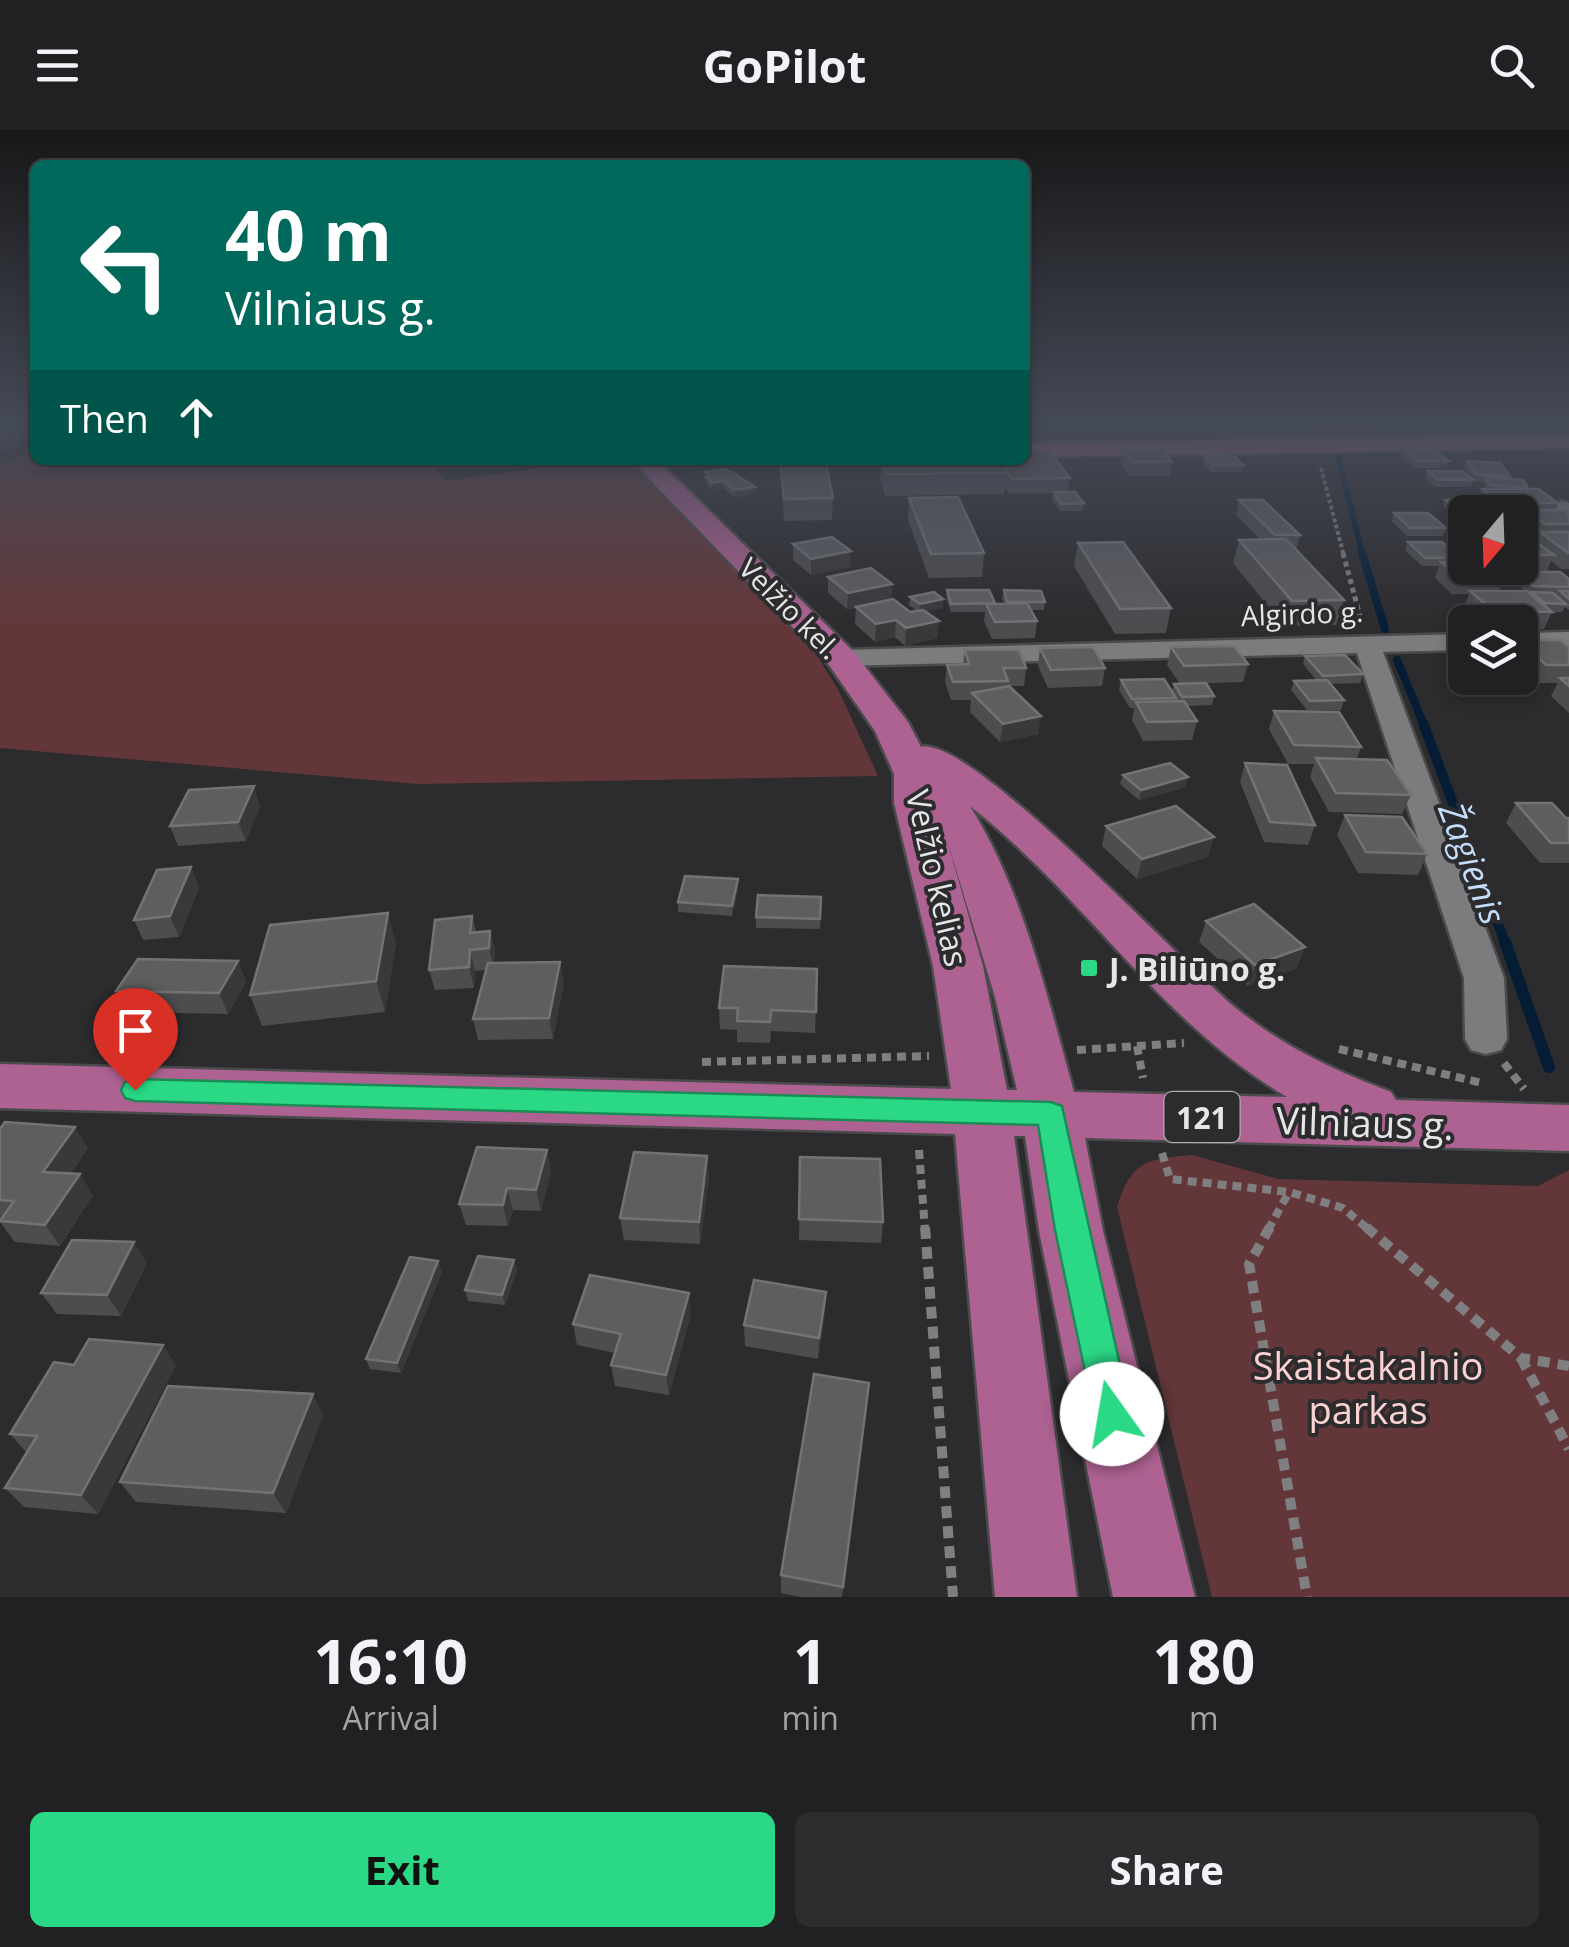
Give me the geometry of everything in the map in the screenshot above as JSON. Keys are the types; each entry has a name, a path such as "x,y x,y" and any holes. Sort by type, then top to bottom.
{"main road":[{"name":"Velžio kel.","path":"674,491 841,658 894,730 914,774"},
{"path":"894,730 1007,815 1196,1003 1276,1068 1312,1088 1421,1123"},
{"name":"Velžio kelias","path":"914,774 915,803 958,966 935,1094"},
{"name":"Velžio kelias","path":"914,774 946,800 973,846 1022,997 1051,1114"},
{"name":"Vilniaus g.","path":"0,1086 935,1094 1051,1114 1569,1128"},
{"path":"935,1094 1036,1597"},
{"path":"1051,1114 1072,1230 1154,1597"}],"street":[{"path":"1538,641 1569,640"},
{"name":"Algirdo g.","path":"841,658 1448,642"},
{"path":"1367,643 1484,978 1486,1038"}],"path":[{"path":"1327,491 1367,643"},
{"path":"935,1094 954,1597"},
{"path":"1307,1597 1249,1264 1289,1192 1343,1208 1521,1358 1569,1450"},
{"path":"1521,1358 1569,1366"}],"green space":[{"path":"0,491 672,491 807,640 838,689 878,776 418,784 0,748"},
{"name":"Skaistakalnio parkas","path":"1192,1155 1278,1179 1538,1186 1569,1170 1569,1597 1212,1597 1117,1207 1128,1180 1143,1165"}],"building":[{"path":"783,491 832,491 833,498 784,499"},
{"path":"1485,491 1542,491 1558,503 1538,503 1538,495 1490,495"},
{"path":"1054,492 1075,492 1084,503 1061,504"},
{"path":"958,497 984,553 931,554 909,498"},
{"path":"1239,500 1263,500 1300,535 1275,535"},
{"path":"1538,510 1564,510 1569,514 1569,524 1545,524 1538,519"},
{"path":"1394,513 1428,513 1446,528 1410,528"},
{"path":"1540,532 1569,532 1569,553 1568,553"},
{"path":"832,537 851,551 811,559 793,544"},
{"path":"1286,539 1344,600 1292,601 1239,540"},
{"path":"1123,542 1171,608 1120,609 1078,543"},
{"path":"1408,542 1442,542 1448,547 1448,558 1425,558"},
{"path":"1538,543 1554,555 1538,555"},
{"path":"871,568 892,584 848,593 828,577"},
{"path":"1538,572 1560,572 1569,579 1569,587 1533,586 1538,585"},
{"path":"947,590 989,590 995,603 951,604"},
{"path":"1004,590 1041,591 1045,602 1007,602"},
{"path":"1470,591 1527,591 1552,612 1538,612 1538,605 1486,605"},
{"path":"934,592 943,599 920,604 910,597"},
{"path":"1531,592 1553,593 1566,604 1545,603"},
{"path":"893,599 910,612 923,610 939,621 906,628 896,620 876,624 856,607"},
{"path":"1027,603 1037,621 995,622 986,604"},
{"path":"1538,640 1561,640 1569,647 1569,665 1546,665 1538,657"},
{"path":"1234,646 1248,664 1184,666 1171,647"},
{"path":"1093,647 1105,668 1051,670 1040,648"},
{"path":"965,650 1019,650 1026,668 1003,668 1008,681 953,682 947,665 969,664"},
{"path":"1345,655 1363,674 1323,676 1305,656"},
{"path":"1164,679 1176,698 1132,699 1121,680"},
{"path":"1327,680 1344,700 1310,701 1294,681"},
{"path":"1206,683 1214,696 1182,697 1174,684"},
{"path":"1009,686 1041,716 1003,724 972,693"},
{"path":"1184,701 1197,721 1147,722 1136,702"},
{"path":"1274,711 1339,712 1361,747 1294,745"},
{"path":"1316,758 1387,760 1411,795 1336,793"},
{"path":"1170,763 1188,777 1141,790 1123,775"},
{"path":"1245,763 1287,765 1315,825 1270,822"},
{"path":"254,786 238,822 170,826 189,790"},
{"path":"1516,803 1552,803 1569,818 1569,843 1551,843"},
{"path":"1176,806 1214,837 1142,859 1106,826"},
{"path":"1345,815 1402,817 1427,854 1366,852"},
{"path":"191,867 170,916 134,920 157,870"},
{"path":"685,876 738,879 732,906 678,902"},
{"path":"758,895 821,897 820,919 756,917"},
{"path":"1254,904 1305,947 1255,965 1206,921"},
{"path":"388,913 376,981 250,995 270,925"},
{"path":"472,916 470,933 490,931 489,948 470,950 469,967 429,970 435,920"},
{"path":"138,959 238,961 219,993 116,991"},
{"path":"560,962 549,1018 473,1019 488,963"},
{"path":"724,966 817,969 816,1012 771,1010 770,1022 737,1021 738,1008 719,1008"},
{"path":"5,1122 75,1127 43,1172 80,1174 45,1225 0,1221 14,1201 0,1200 0,1129"},
{"path":"477,1147 547,1150 536,1190 507,1188 503,1205 459,1204"},
{"path":"634,1152 707,1156 699,1222 620,1218"},
{"path":"800,1157 880,1159 883,1222 799,1219"},
{"path":"72,1240 134,1242 107,1295 41,1293"},
{"path":"478,1256 514,1260 502,1295 465,1290"},
{"path":"410,1257 438,1261 397,1363 366,1359"},
{"path":"590,1275 689,1293 666,1375 611,1365 621,1334 573,1324"},
{"path":"754,1280 826,1292 819,1338 744,1325"},
{"path":"89,1339 163,1345 81,1495 5,1488 37,1436 10,1434 54,1362 74,1365"},
{"path":"814,1374 869,1383 843,1587 781,1575"},
{"path":"168,1386 313,1394 273,1493 120,1482"}],"waterway":[{"name":"Žagienis","path":"1347,491 1363,556"},
{"name":"Žagienis","path":"1362,553 1385,629"},
{"name":"Žagienis","path":"1397,660 1424,725"},
{"name":"Žagienis","path":"1423,723 1506,945"},
{"name":"Žagienis","path":"1505,942 1549,1067"}],"place":[{"name":"J. Biliūno g.","path":"1089,968"}],"route":[{"path":"135,1090 1051,1114 1112,1414"}]}
